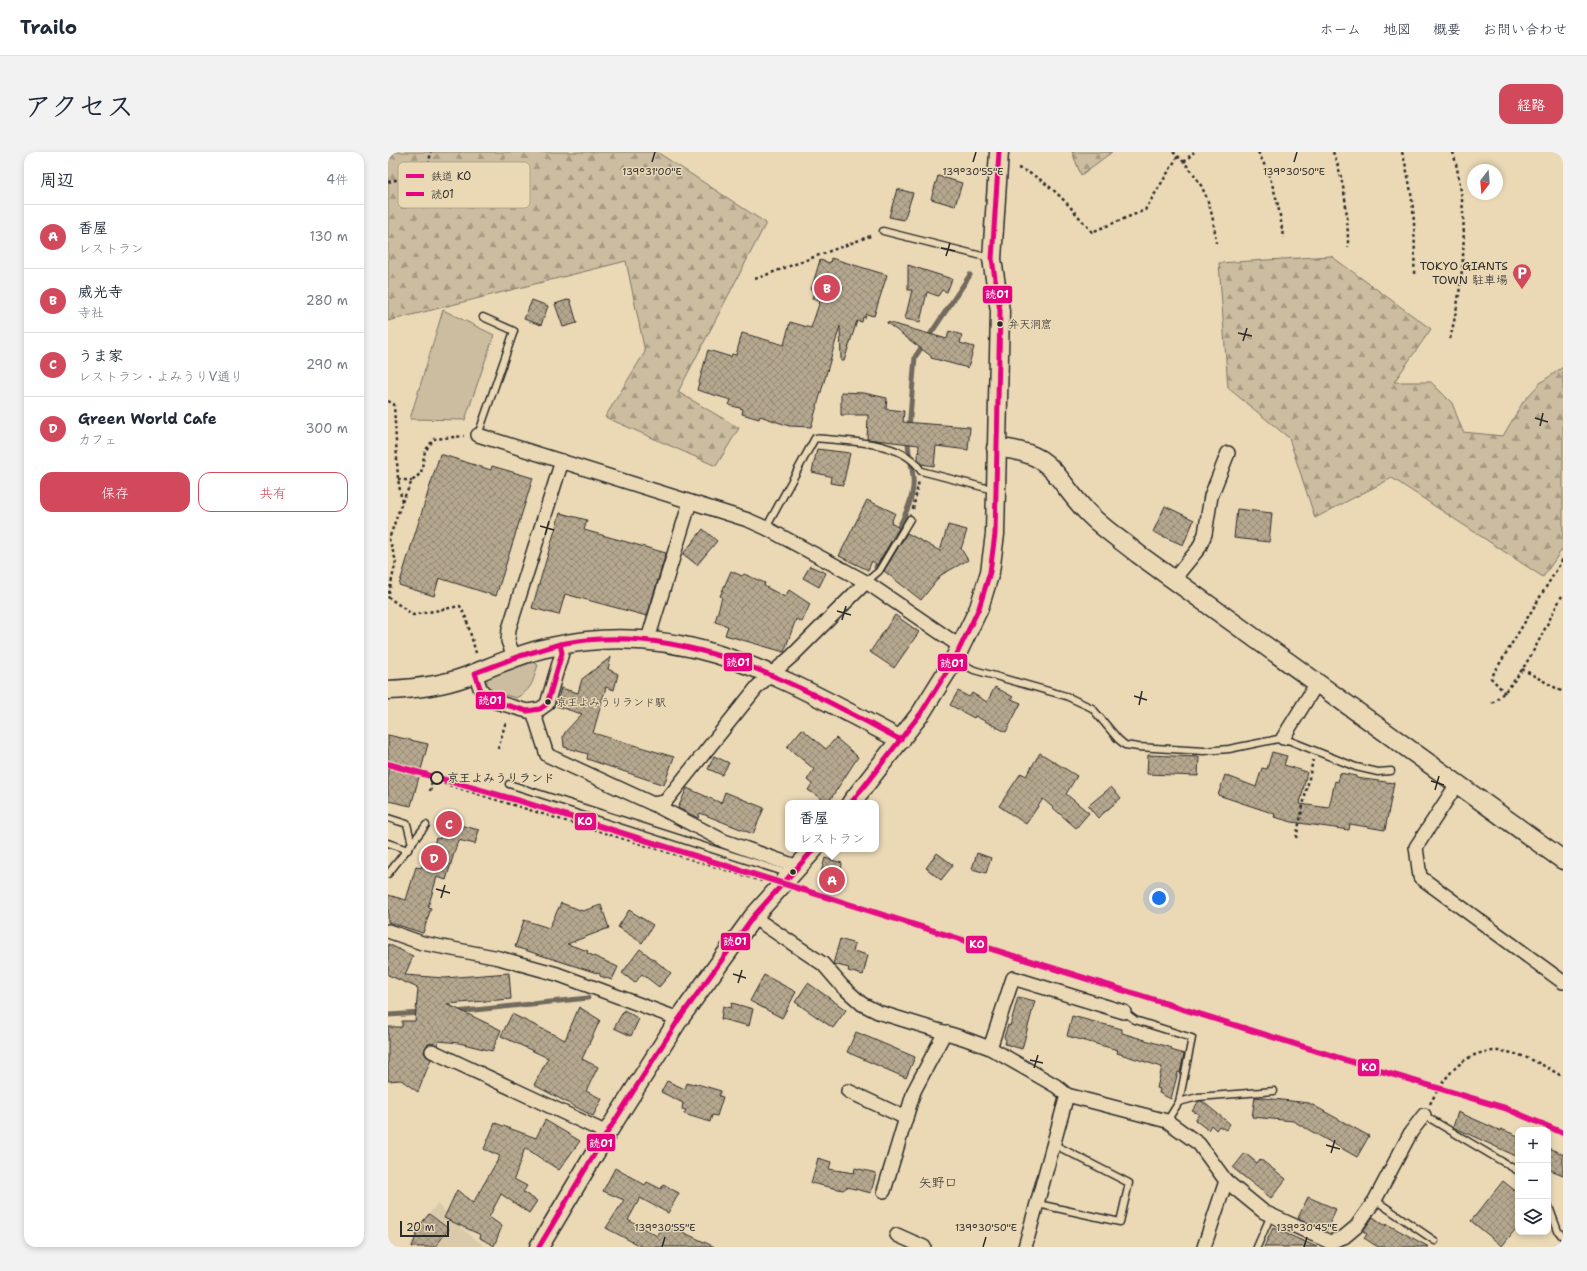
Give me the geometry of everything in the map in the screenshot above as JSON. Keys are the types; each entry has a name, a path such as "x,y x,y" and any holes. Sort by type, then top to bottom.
{"street":[{"path":"853,800 921,713 957,653 979,608 990,572 995,534 1000,311 992,259 999,152"},
{"path":"478,435 748,520 766,528 866,582 957,653"},
{"path":"996,448 1021,450 1039,458 1053,470 1086,511 1098,523 1563,860"},
{"path":"1174,579 1191,560 1201,544 1210,515 1211,496 1228,453"},
{"path":"514,657 508,641 509,629 562,461"},
{"path":"648,639 690,502"},
{"path":"653,804 665,802 748,698 866,582"},
{"path":"388,690 415,689 449,681 475,673 514,657 560,644 595,639 648,639 713,652 772,674 901,740"},
{"path":"475,673 484,696 489,700 520,710 540,710 547,704 562,653 560,644"},
{"path":"1283,738 1318,683"},
{"path":"533,711 547,755 653,804 724,840 794,871"},
{"path":"1457,784 1416,847 1420,877 1563,982"},
{"path":"539,1247 679,1019 753,917 811,852"},
{"path":"753,917 822,964 842,986 862,1004 878,1012 945,1032 990,1048 1056,1086 1068,1095 1167,1121 1199,1144 1226,1181 1264,1212 1329,1244 1344,1237 1356,1227 1374,1200 1410,1132 1424,1115"},
{"path":"388,931 401,937 422,943 499,958 557,974 679,1019"},
{"path":"990,1048 1013,978 1124,1012"},
{"path":"884,1191 914,1091 945,1032"},
{"path":"432,1051 607,1134"},
{"path":"848,1091 906,1118"},
{"path":"1025,1247 1068,1095"},
{"path":"1204,1247 1226,1181"},
{"path":"897,1235 924,1247"}],"lane":[{"path":"883,231 992,259"},
{"path":"478,435 514,331 483,317"},
{"path":"766,528 815,438 885,447 903,453 917,464 921,471 995,491"},
{"path":"866,582 879,571 910,519"},
{"path":"957,653 974,670 1066,696 1092,708 1118,740 1125,744 1138,747 1204,751 1229,749 1283,738 1356,767 1378,772 1391,771"},
{"path":"509,784 794,871"},
{"path":"388,818 407,824 410,847"},
{"path":"388,874 426,825"},
{"path":"388,843 410,847"},
{"path":"1124,1012 1135,1020 1192,1038 1179,1102 1167,1121"},
{"path":"1179,1102 1198,1097 1274,1091"},
{"path":"1424,1115 1515,1169"},
{"path":"1038,1204 1120,1222 1129,1183 1053,1144"},
{"path":"1374,1200 1435,1241"},
{"path":"1551,1212 1558,1231 1563,1237"},
{"path":"1257,1247 1271,1215"}],"path":[{"path":"429,162 431,152"},
{"path":"1173,152 1195,175 1207,196 1214,218 1216,243"},
{"path":"1184,162 1194,152"},
{"path":"1258,152 1273,184 1281,213 1283,238"},
{"path":"1333,152 1344,190 1348,220 1348,247"},
{"path":"1402,152 1412,196 1415,220 1414,274"},
{"path":"1450,339 1462,281 1464,252 1461,187 1453,152"},
{"path":"1018,168 1033,174 1058,194 1092,232 1145,210 1178,156"},
{"path":"388,182 398,179"},
{"path":"755,279 883,231"},
{"path":"388,401 394,404 398,480 402,502"},
{"path":"476,653 466,618 460,606 412,615 388,597 396,561 389,539 402,502 412,481 421,473 425,451 434,439 478,435"},
{"path":"910,519 921,471"},
{"path":"398,480 412,481"},
{"path":"1505,692 1491,678 1563,559"},
{"path":"1492,703 1505,692 1522,669 1563,594"},
{"path":"1522,669 1562,692"},
{"path":"498,749 506,721"},
{"path":"1296,838 1315,751"},
{"path":"430,791 434,772"},
{"path":"432,780 767,882"},
{"path":"1424,1115 1440,1083 1448,1074 1472,1054 1502,1050 1538,1061 1563,1077"}],"shaded area":[{"path":"437,1204 461,1226 460,1227 486,1247 410,1247 420,1225"}],"green space":[{"path":"388,152 657,152 766,223 678,392 739,428 716,466 605,417 645,352 626,261 388,321"},
{"path":"1072,152 1112,152 1081,175"},
{"path":"1331,256 1431,329 1394,382 1431,382 1452,403 1463,432 1503,436 1523,402 1540,383 1563,367 1563,548 1543,577 1392,478 1315,518 1289,438 1228,388 1219,263"},
{"path":"443,310 494,335 465,420 410,419"},
{"path":"533,662 538,665 533,681 522,695 516,698 501,694 491,690 488,687 488,678"}],"building":[{"path":"938,176 962,183 955,206 931,199"},
{"path":"897,189 913,193 904,220 889,217"},
{"path":"831,258 887,275 874,316 866,314 865,318 863,317 862,322 857,321 844,361 841,361 840,326 811,427 789,426 760,416 759,419 742,414 743,409 729,405 731,400 697,390 708,350 731,357 732,354 736,355 742,333 784,345 790,322 811,328 820,301 812,299 814,291 811,290 820,260 830,263"},
{"path":"908,265 952,279 947,292 942,290 938,296 927,292 920,322 905,319 912,290 908,290"},
{"path":"570,299 577,323 563,327 555,304"},
{"path":"532,300 548,306 541,325 524,319"},
{"path":"887,322 947,339 949,331 962,335 960,343 974,347 968,368 931,358 931,356"},
{"path":"841,392 864,393 887,398 886,409 904,411 903,422 970,427 968,450 936,446 934,466 921,464 918,459 919,445 867,439 868,415 841,415"},
{"path":"817,449 850,453 843,485 830,483 831,477 812,472"},
{"path":"440,454 491,470 492,466 533,478 496,596 439,578 434,596 399,585"},
{"path":"867,500 895,513 891,523 899,528 877,565 872,561 868,570 839,556"},
{"path":"1165,506 1194,520 1183,545 1153,532"},
{"path":"1237,509 1272,513 1269,542 1234,538"},
{"path":"560,513 587,520 584,530 666,553 647,616 565,594 559,615 532,608"},
{"path":"948,525 967,530 961,549 968,560 941,575 921,600 884,571 907,533 940,551"},
{"path":"703,529 717,541 697,565 683,554"},
{"path":"810,566 826,573 819,587 803,578"},
{"path":"731,571 742,576 744,574 765,583 764,586 785,597 789,590 810,604 802,622 796,619 784,652 725,635 728,626 715,622 722,597 720,596"},
{"path":"895,615 919,632 894,668 870,652"},
{"path":"611,657 608,669 618,674 614,690 606,687 593,733 674,757 664,785 587,759 588,754 564,747 563,736 582,714 556,706 561,688 578,693 582,679"},
{"path":"995,687 1013,697 1011,699 1021,703 1006,732 975,716 974,718 950,705 958,691 969,697 972,693 987,702"},
{"path":"802,729 826,749 836,738 858,757 830,800 823,800 808,790 812,784 807,780 814,769 787,747"},
{"path":"388,735 428,744 411,806 388,801"},
{"path":"1272,752 1287,756 1284,765 1307,772 1300,804 1329,808 1335,781 1338,782 1340,773 1356,776 1356,778 1394,783 1385,830 1350,824 1349,830 1292,822 1274,817 1275,814 1218,795 1225,775 1256,787 1262,768 1267,769"},
{"path":"1040,753 1077,776 1066,794 1089,813 1076,828 1043,799 1026,824 999,806 1021,773 1026,776"},
{"path":"1148,755 1199,757 1198,776 1147,774"},
{"path":"714,756 729,763 722,775 708,769"},
{"path":"1111,787 1121,798 1098,818 1088,806"},
{"path":"687,788 721,803 725,792 764,808 753,834 700,813 698,818 678,808"},
{"path":"445,821 479,830 475,844 458,840 446,880 437,877 428,907 431,908 423,933 388,922 388,895 406,900 416,867 421,868 425,858 429,859 436,838 440,839"},
{"path":"937,853 953,865 941,880 926,868"},
{"path":"977,853 991,858 986,873 972,869"},
{"path":"825,858 842,863 839,891 818,883"},
{"path":"561,903 583,911 601,905 609,928 567,944 588,951 587,953 618,967 612,980 600,976 600,974 515,947 524,920 549,928"},
{"path":"629,910 653,925 642,943 618,927"},
{"path":"840,939 855,944 853,951 868,955 863,975 848,971 849,968 833,964"},
{"path":"388,944 413,956 405,975 444,978 509,973 511,999 447,1004 501,1030 492,1051 459,1043 439,1041 437,1045 428,1044 424,1052 426,1056 431,1059 418,1092 401,1080 388,1081 388,1027 402,1027 402,1021 415,1021 418,988 388,975"},
{"path":"640,949 671,973 659,987 642,974 635,983 622,973"},
{"path":"764,975 796,992 782,1018 750,1001"},
{"path":"808,983 846,1010 833,1028 795,1002"},
{"path":"1018,997 1035,1001 1022,1049 1005,1044 1006,1040 1004,1037 1008,1025 1010,1026"},
{"path":"732,1003 753,1009 749,1026 721,1019 723,1006 731,1008"},
{"path":"579,1007 600,1020 582,1059 598,1067 586,1091 602,1099 593,1116 534,1085 548,1058 501,1036 512,1014 565,1040"},
{"path":"624,1010 639,1019 631,1036 614,1028"},
{"path":"1072,1016 1122,1029 1122,1033 1172,1048 1171,1050 1184,1054 1180,1073 1178,1072 1171,1099 1159,1093 1160,1089 1157,1088 1162,1067 1117,1053 1118,1050 1067,1036"},
{"path":"856,1032 915,1057 906,1078 847,1052"},
{"path":"667,1081 685,1089 687,1083 693,1085 694,1083 721,1091 719,1096 723,1097 717,1116 712,1115 710,1122 684,1114 686,1110 682,1109 683,1103 661,1092"},
{"path":"1255,1097 1309,1103 1369,1136 1357,1157 1293,1121 1252,1117"},
{"path":"1199,1101 1202,1101 1230,1124 1226,1130 1219,1126 1216,1130 1211,1125 1208,1130 1195,1120 1199,1114 1192,1111"},
{"path":"1458,1112 1501,1131 1501,1129 1515,1135 1515,1156 1453,1127"},
{"path":"545,1120 580,1141 559,1170 525,1148 514,1179 527,1186 523,1192 537,1201 529,1213 501,1194 489,1217 502,1226 494,1246 480,1238 481,1235 444,1218 457,1190 473,1203 500,1156 484,1149 495,1123 536,1138"},
{"path":"1551,1149 1563,1154 1563,1175 1551,1170"},
{"path":"1245,1153 1257,1163 1260,1159 1286,1179 1271,1198 1233,1168"},
{"path":"818,1158 831,1162 829,1169 854,1173 855,1168 876,1173 871,1193 847,1187 843,1190 811,1183"},
{"path":"615,1168 645,1185 647,1182 661,1189 663,1185 679,1193 668,1213 640,1198 628,1220 657,1236 665,1224 715,1247 642,1247 606,1228 624,1200 603,1191"},
{"path":"1503,1181 1515,1191 1515,1230 1502,1246 1471,1221"},
{"path":"1308,1197 1336,1209 1326,1231 1298,1218"},
{"path":"429,1214 449,1229 435,1247 412,1247 420,1225"},
{"path":"1373,1217 1386,1226 1387,1224 1429,1247 1378,1247 1364,1238 1367,1234 1363,1231"},
{"path":"1273,1228 1317,1247 1264,1247"}],"waterway":[{"path":"909,429 915,357 970,275"},
{"path":"896,532 906,513 911,499 913,484 908,437"},
{"path":"876,567 890,543"},
{"path":"456,1012 588,998"},
{"path":"388,1015 422,1013"}],"rail line":[{"name":"KO","path":"388,764 520,801 1384,1072 1505,1108 1563,1133"}],"transit line":[{"name":"読01","path":"853,800 921,713 954,660 979,608 990,572 995,534 1000,311 992,259 999,152"},
{"name":"読01","path":"560,644 606,639 651,641 695,649 738,662 780,679 821,698 901,740"},
{"name":"読01","path":"560,644 562,653 547,704 540,709 527,711 489,700 480,688 475,673 520,656 560,644"},
{"name":"読01","path":"539,1247 607,1133 679,1019 753,917 811,852"}],"place":[{"name":"威光寺","path":"827,288"},
{"name":"TOKYO GIANTS TOWN 駐車場","path":"1522,290"},
{"name":"弁天洞窟","path":"1000,324"},
{"name":"京王よみうりランド駅","path":"548,702"},
{"name":"京王よみうりランド","path":"437,778"},
{"name":"うま家","path":"449,824"},
{"name":"Green World Cafe","path":"434,858"},
{"name":"香屋","path":"832,880"}],"district":[{"name":"矢野口","path":"938,1182"}]}
